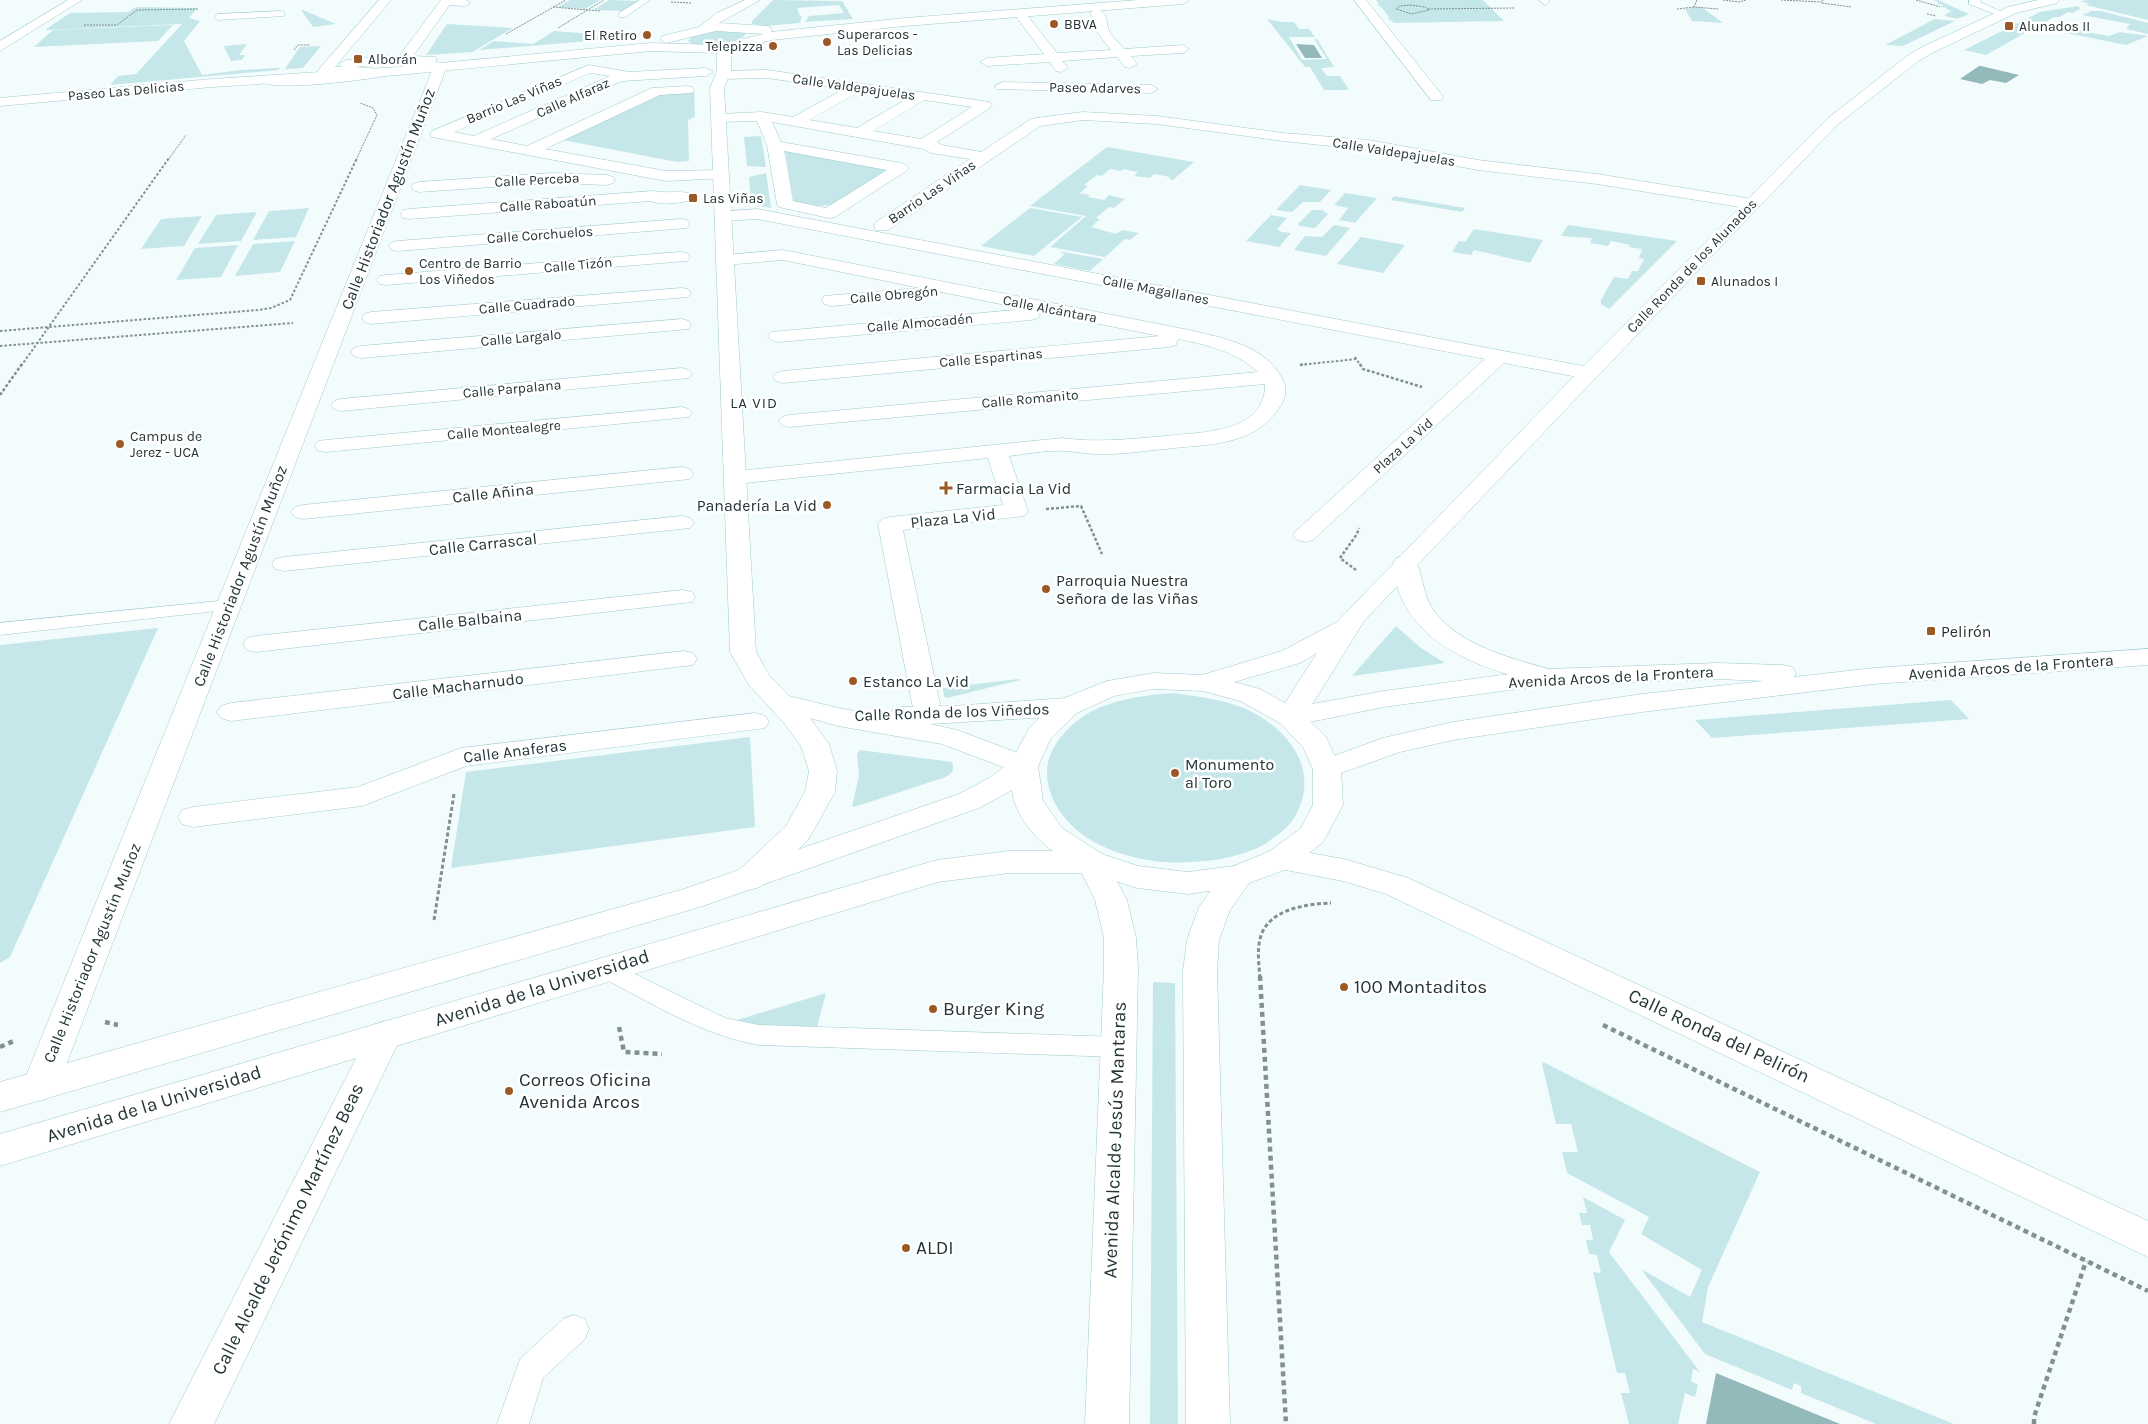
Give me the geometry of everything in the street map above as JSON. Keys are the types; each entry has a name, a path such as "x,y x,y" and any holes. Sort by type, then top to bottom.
{"street":[{"path":"0,47 76,0"},
{"path":"326,71 385,0"},
{"path":"704,29 722,16 754,0"},
{"path":"746,32 735,23 747,12 754,0"},
{"name":"Paseo Las Delicias","path":"686,44 704,29 746,32 905,22 1183,0"},
{"path":"1360,0 1436,97"},
{"name":"Calle Ronda de los Alunados","path":"1290,717 1347,626 1405,563 1832,122 1912,59 2005,8 2029,0"},
{"name":"Calle Ronda de los Alunados","path":"2005,8 2053,0"},
{"path":"401,65 446,1"},
{"name":"Paseo Adarves","path":"1002,86 1151,89 1103,32 1102,20 1096,12"},
{"path":"1023,18 1075,88"},
{"name":"Paseo Las Delicias","path":"326,71 346,64 401,65 440,63 686,44 728,47 746,32"},
{"path":"686,44 702,54 715,78 719,118 743,652 758,679 815,744 823,770 820,792 797,833 749,879"},
{"path":"344,49 351,53 374,54 413,47"},
{"path":"715,78 724,52 728,47"},
{"path":"987,62 1184,48"},
{"name":"Paseo Las Delicias","path":"0,102 253,80 326,71 365,71 440,63"},
{"name":"Calle Historiador Agustín Muñoz","path":"40,1086 440,63"},
{"name":"Paseo Las Delicias","path":"253,80 316,78 401,65"},
{"name":"Barrio Las Viñas","path":"623,74 589,69 437,134 666,176 721,175"},
{"name":"Calle Valdepajuelas","path":"715,78 766,74 789,84 812,80 985,105 928,146"},
{"name":"Calle Alfaraz","path":"471,140 620,77 715,78"},
{"path":"529,151 657,92 715,78"},
{"path":"794,122 858,87"},
{"path":"860,133 921,96"},
{"path":"762,109 775,145 785,204 829,213 900,168 928,146"},
{"name":"Barrio Las Viñas","path":"719,118 746,117 762,109 794,122 983,157"},
{"name":"Calle Valdepajuelas","path":"1036,122 1083,116 1158,120 1284,137 1369,145 1478,165 1597,179 1752,204"},
{"name":"Barrio Las Viñas","path":"882,226 1036,122"},
{"path":"775,145 900,168"},
{"name":"Calle Perceba","path":"418,187 552,178 588,178 610,180 653,196"},
{"name":"Calle Raboatún","path":"409,214 653,196 660,199 686,197"},
{"name":"Calle Magallanes","path":"724,216 757,214 1588,373"},
{"name":"Calle Corchuelos","path":"398,246 681,224"},
{"name":"Calle Alcántara","path":"725,260 783,255 1198,338 1225,345 1253,357 1269,373"},
{"name":"Calle Tizón","path":"386,280 681,257"},
{"name":"Calle Obregón","path":"831,300 956,290"},
{"name":"Calle Cuadrado","path":"371,318 682,293"},
{"name":"Calle Almocadén","path":"778,336 1062,311"},
{"name":"Calle Largalo","path":"360,352 682,325"},
{"name":"Calle Espartinas","path":"783,377 1198,338"},
{"name":"Plaza La Vid","path":"1305,534 1500,356"},
{"path":"736,477 1062,444 1100,448 1220,437 1244,429 1262,418 1274,402 1276,388 1269,373"},
{"name":"Calle Romanito","path":"788,421 1269,373"},
{"name":"Calle Parpalana","path":"341,405 682,374"},
{"name":"Calle Montealegre","path":"326,446 682,413"},
{"name":"Plaza La Vid","path":"926,704 890,524 1016,511 997,451"},
{"name":"Calle Añina","path":"303,512 682,474"},
{"name":"Calle Carrascal","path":"284,564 682,523"},
{"path":"1405,563 1412,597 1421,614 1435,628 1452,641 1484,657 1547,678"},
{"name":"Calle Balbaina","path":"256,644 683,597"},
{"name":"Calle Ronda de los Alunados","path":"1204,683 1291,657 1347,626"},
{"name":"Avenida Arcos de la Frontera","path":"1327,769 1393,744 1460,730 1642,703 1874,676 2148,657"},
{"name":"Calle Macharnudo","path":"231,712 684,659"},
{"name":"Avenida Arcos de la Frontera","path":"1290,717 1384,699 1547,678 1718,671 1874,676"},
{"path":"0,1097 619,919 749,879 969,801 999,785 1024,766 1039,734 1067,708 1107,689 1154,681 1204,683 1250,695 1290,717 1316,743 1327,769 1328,805 1312,835 1281,859 1238,876 1188,882 1148,879 1091,862 1051,834 1028,802 1024,766"},
{"name":"Calle Ronda de los Viñedos","path":"780,702 838,717 947,736 1024,766"},
{"name":"Calle Ronda de los Viñedos","path":"838,717 951,715 1067,708"},
{"name":"Calle Anaferas","path":"193,817 362,796 460,756 755,722"},
{"name":"Calle Ronda del Pelirón","path":"1281,859 1344,870 1397,886 2148,1240"},
{"name":"Avenida de la Universidad","path":"0,1150 937,871 1009,862 1091,862"},
{"name":"Avenida Alcalde Jesús Mantaras","path":"1091,862 1111,900 1120,938 1121,969 1107,1424"},
{"path":"1208,1424 1200,971 1203,940 1215,907 1238,876"},
{"name":"Calle Alcalde Jerónimo Martínez Beas","path":"191,1424 385,1035"}],"lane":[{"path":"622,15 646,0"},
{"path":"1977,0 1972,2 1986,7 2005,8"},
{"path":"446,1 466,3"},
{"path":"1986,7 2005,8"},
{"path":"218,17 281,14"},
{"path":"436,15 449,16"},
{"path":"0,629 229,605"},
{"path":"606,969 717,1025 736,1032 759,1035 1118,1047"},
{"path":"512,1424 531,1369 574,1329"}],"path":[{"path":"501,36 566,0"},
{"path":"646,0 698,4"},
{"path":"1694,6 1697,0"},
{"path":"1723,0 1739,2 1746,0"},
{"path":"1782,0 1823,1 1822,4 1851,7"},
{"path":"1916,0 1940,7"},
{"path":"1428,9 1425,13 1410,14 1397,11 1396,8 1410,5 1428,9 1514,8"},
{"path":"1677,9 1694,6 1718,10"},
{"path":"550,8 588,10"},
{"path":"81,26 117,25 137,10 201,9"},
{"path":"298,45 311,45"},
{"path":"0,331 258,310 271,308 290,300 376,115 373,108 359,103"},
{"path":"0,395 186,135"},
{"path":"0,346 293,323"},
{"path":"1363,330 1350,349 1363,369 1457,397"},
{"path":"1269,373 1356,359"},
{"name":"Plaza La Vid","path":"1016,511 1081,506 1102,554"},
{"path":"1340,558 1357,534"},
{"path":"434,920 460,756"},
{"path":"1286,1424 1258,948 1261,933 1280,915 1299,907 1336,903"},
{"path":"1594,1020 2148,1291"},
{"path":"619,1027 624,1052 662,1054"},
{"path":"2034,1424 2034,1416 2086,1261"}],"shaded area":[{"path":"570,0 600,0 585,9 557,7"},
{"path":"609,0 641,1 623,11 593,10"},
{"path":"773,0 842,1 853,19 805,22 809,16 844,13 839,5 797,8 800,16 802,16 800,23 765,26 752,24 752,21"},
{"path":"1376,0 1483,0 1504,21 1394,23 1387,18 1389,17 1377,5 1379,4"},
{"path":"1938,0 1969,14 1957,18 1948,17 1944,15 1952,11 1941,7 1943,5 1937,4 1939,2 1933,1"},
{"path":"2148,0 2148,20 2086,5 2089,4 2080,1"},
{"path":"2078,6 2080,9 2073,13 2068,12 2042,24 2109,36 2120,32 2148,36 2126,45 2036,27 1986,55 1964,50 2040,12"},
{"path":"136,7 197,8 189,18 200,21 184,41 202,75 280,68 278,70 110,85 118,76 136,74 182,24 45,30 70,13 128,12"},
{"path":"1703,8 1723,23 1692,21 1685,9"},
{"path":"301,10 303,10 336,24 313,27"},
{"path":"2092,11 2101,11 2148,23 2148,34 2126,29 2130,24 2082,15"},
{"path":"1267,19 1294,22 1299,29 1309,29 1315,37 1289,37 1302,60 1327,59 1314,39 1317,39 1334,67 1321,68 1327,76 1340,76 1349,90 1324,90 1310,67 1305,67"},
{"path":"1935,19 1955,21 1903,46 1885,45"},
{"path":"447,24 513,28 472,52 426,55"},
{"path":"173,25 158,41 34,47 53,30"},
{"path":"720,29 746,34 726,44 700,46 688,41 693,36"},
{"path":"554,31 618,36 614,39 479,50 494,41 533,44"},
{"path":"247,44 239,55 245,55 242,60 231,61 224,46"},
{"path":"1296,44 1314,45 1322,58 1305,58"},
{"path":"321,46 303,68 285,69 300,47"},
{"path":"1979,66 2019,75 2006,83 1990,80 1982,84 1960,79"},
{"path":"694,91 695,117 688,120 689,161 677,162 563,140 659,94"},
{"path":"761,136 766,167 747,166 744,137"},
{"path":"1107,147 1194,162 1173,180 1169,179 1170,177 1154,174 1150,178 1134,176 1138,172 1123,169 1121,171 1110,169 1102,176 1097,175 1084,185 1088,186 1080,193 1090,195 1088,197 1104,200 1109,195 1125,199 1114,208 1109,207 1096,218 1100,219 1091,227 1116,234 1122,230 1139,233 1130,240 1125,239 1105,257 1050,247 1086,216 1030,206"},
{"path":"789,151 888,170 833,205 815,206 793,201 785,152"},
{"path":"766,173 771,208 751,204 749,177"},
{"path":"1300,185 1331,190 1320,202 1303,202 1292,212 1276,210"},
{"path":"1345,193 1377,198 1355,223 1339,220 1348,208 1334,205"},
{"path":"1394,196 1465,208 1462,212 1391,200"},
{"path":"309,208 296,237 253,240 269,211"},
{"path":"1030,208 1082,217 1034,256 981,246"},
{"path":"1312,210 1322,210 1328,214 1315,228 1300,226 1298,224"},
{"path":"257,212 241,241 198,244 216,215"},
{"path":"1271,215 1287,218 1277,229 1281,232 1291,233 1279,247 1246,241"},
{"path":"202,216 184,246 141,249 161,219"},
{"path":"1334,225 1350,228 1326,256 1294,250 1305,236 1322,237"},
{"path":"1568,225 1677,241 1609,309 1601,304 1601,300 1614,277 1628,279 1632,271 1638,271 1644,259 1639,258 1642,249 1611,241 1608,246 1590,243 1592,238 1561,236"},
{"path":"1474,229 1543,240 1530,263 1474,250 1471,255 1452,252 1459,241 1465,242"},
{"path":"1361,237 1405,245 1383,273 1337,264"},
{"path":"295,241 280,272 235,276 253,244"},
{"path":"238,245 221,277 176,280 195,248"},
{"path":"1061,253 1103,259 1090,271 1054,264 1065,254"},
{"path":"1396,626 1421,648 1445,663 1352,676"},
{"path":"158,628 10,957 0,963 0,645"},
{"path":"1020,680 947,698 944,697 943,688"},
{"path":"1174,693 1235,705 1254,713 1281,733 1299,758 1303,772 1304,787 1301,802 1294,818 1289,825 1256,849 1229,857 1191,862 1164,862 1137,858 1111,850 1088,838 1070,823 1056,804 1048,783 1048,760 1058,740 1066,731 1094,710 1121,700"},
{"path":"1951,700 1969,719 1712,738 1695,720"},
{"path":"750,737 755,827 451,868 466,772"},
{"path":"860,750 952,762 953,770 951,774 943,778 854,807 852,806 859,776 857,754"},
{"path":"1153,982 1175,983 1178,1424 1150,1424"},
{"path":"826,993 817,1027 759,1025 734,1021"},
{"path":"1543,1062 1760,1172 1708,1287 1702,1322 1954,1424 1876,1424 1801,1393 1801,1386 1794,1383 1792,1390 1705,1354 1641,1269 1690,1297 1702,1270 1641,1234 1649,1217 1567,1173 1562,1152 1578,1152 1571,1124 1556,1124"},
{"path":"1583,1197 1625,1220 1609,1252 1700,1372 1693,1369 1691,1381 1698,1385 1695,1397 1685,1393 1678,1424 1629,1424 1621,1393 1630,1393 1625,1373 1617,1373 1593,1272 1601,1273 1597,1255 1589,1254 1586,1240 1593,1240 1590,1225 1582,1225 1579,1213 1587,1213"},
{"path":"1716,1373 1840,1424 1706,1424"}],"place":[{"name":"BBVA","path":"1054,24"},
{"name":"Alunados II","path":"2009,26"},
{"name":"El Retiro","path":"647,35"},
{"name":"Superarcos - Las Delicias","path":"827,42"},
{"name":"Telepizza","path":"773,46"},
{"name":"Alborán","path":"358,59"},
{"name":"Las Viñas","path":"693,198"},
{"name":"Centro de Barrio Los Viñedos","path":"409,271"},
{"name":"Alunados I","path":"1701,281"},
{"name":"Campus de Jerez - UCA","path":"120,444"},
{"name":"Farmacia La Vid","path":"946,488"},
{"name":"Panadería La Vid","path":"827,505"},
{"name":"Parroquia Nuestra Señora de las Viñas","path":"1046,589"},
{"name":"Pelirón","path":"1931,631"},
{"name":"Estanco La Vid","path":"853,681"},
{"name":"Monumento al Toro","path":"1175,773"},
{"name":"100 Montaditos","path":"1344,987"},
{"name":"Burger King","path":"933,1009"},
{"name":"Correos Oficina Avenida Arcos","path":"509,1091"},
{"name":"ALDI","path":"906,1248"}],"district":[{"name":"LA VID","path":"754,403"}]}
